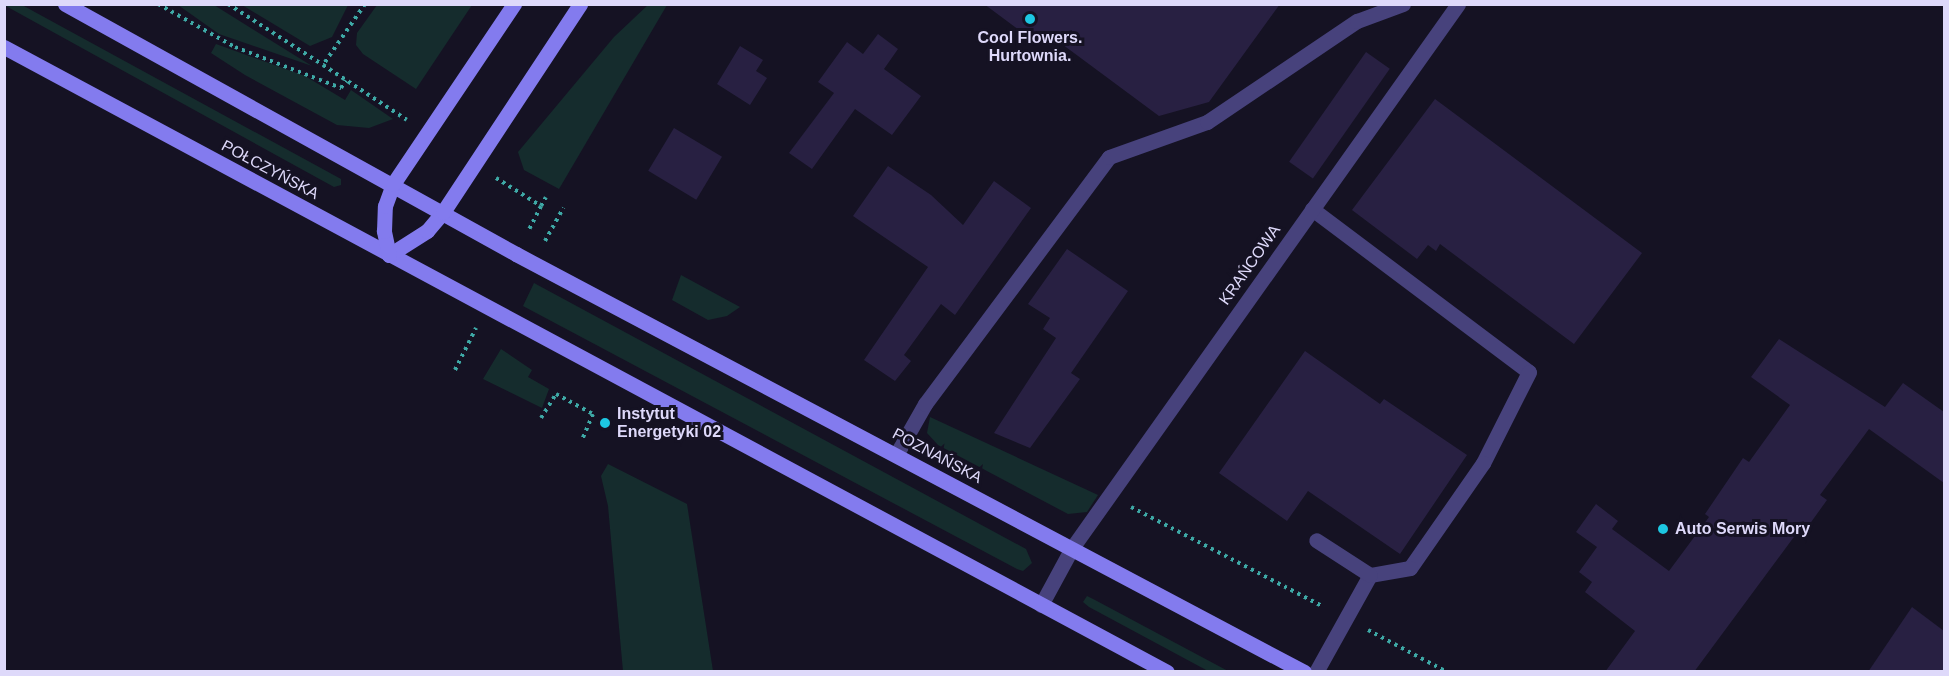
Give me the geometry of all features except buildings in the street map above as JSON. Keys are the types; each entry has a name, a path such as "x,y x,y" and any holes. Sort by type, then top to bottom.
{"main road":[{"path":"65,4 443,212"},
{"path":"514,4 393,184 385,206 384,231 389,255 427,231 443,212 580,4"},
{"name":"POŁCZYŃSKA","path":"4,47 1041,604"},
{"name":"POZNAŃSKA","path":"443,212 552,273 1304,672"},
{"path":"1041,604 1167,672"}],"street":[{"path":"896,455 925,404 1109,157 1208,122 1357,21 1402,4"},
{"name":"KRAŃCOWA","path":"1041,604 1072,548 1458,4"},
{"path":"1312,209 1528,372 1483,463 1410,568 1370,575 1316,540"},
{"path":"1316,672 1370,575"}],"path":[{"path":"158,4 235,47 341,88 346,80"},
{"path":"228,4 396,113"},
{"path":"323,65 364,6"},
{"path":"503,183 541,206"},
{"path":"528,230 546,197"},
{"path":"544,241 563,208"},
{"path":"541,418 556,394 593,414 582,440"},
{"path":"1109,495 1448,672"}],"green space":[{"path":"649,4 667,5 559,189 524,170 518,152 614,37"},
{"path":"4,5 22,5 341,179 341,185 334,187"},
{"path":"178,5 214,5 312,66 219,34"},
{"path":"242,5 348,5 332,37 310,46"},
{"path":"377,5 472,5 416,89 363,54 356,45 357,33"},
{"path":"216,44 305,76 345,100 351,90 393,119 369,128 337,125 245,75 211,53"},
{"path":"681,275 740,307 727,316 708,320 672,300"},
{"path":"534,283 1026,549 1032,563 1023,571 1017,569 523,306"},
{"path":"501,349 532,370 528,377 549,389 542,408 483,379"},
{"path":"930,417 1098,495 1087,512 1068,514 938,445 927,433"},
{"path":"608,464 687,504 713,671 623,671 608,506 601,476"},
{"path":"1087,596 1228,671 1208,671 1089,607 1083,602"}],"place":[{"name":"Cool Flowers. Hurtownia.","path":"1030,19"},
{"name":"Instytut Energetyki 02","path":"605,423"},
{"name":"Auto Serwis Mory","path":"1663,529"}]}
